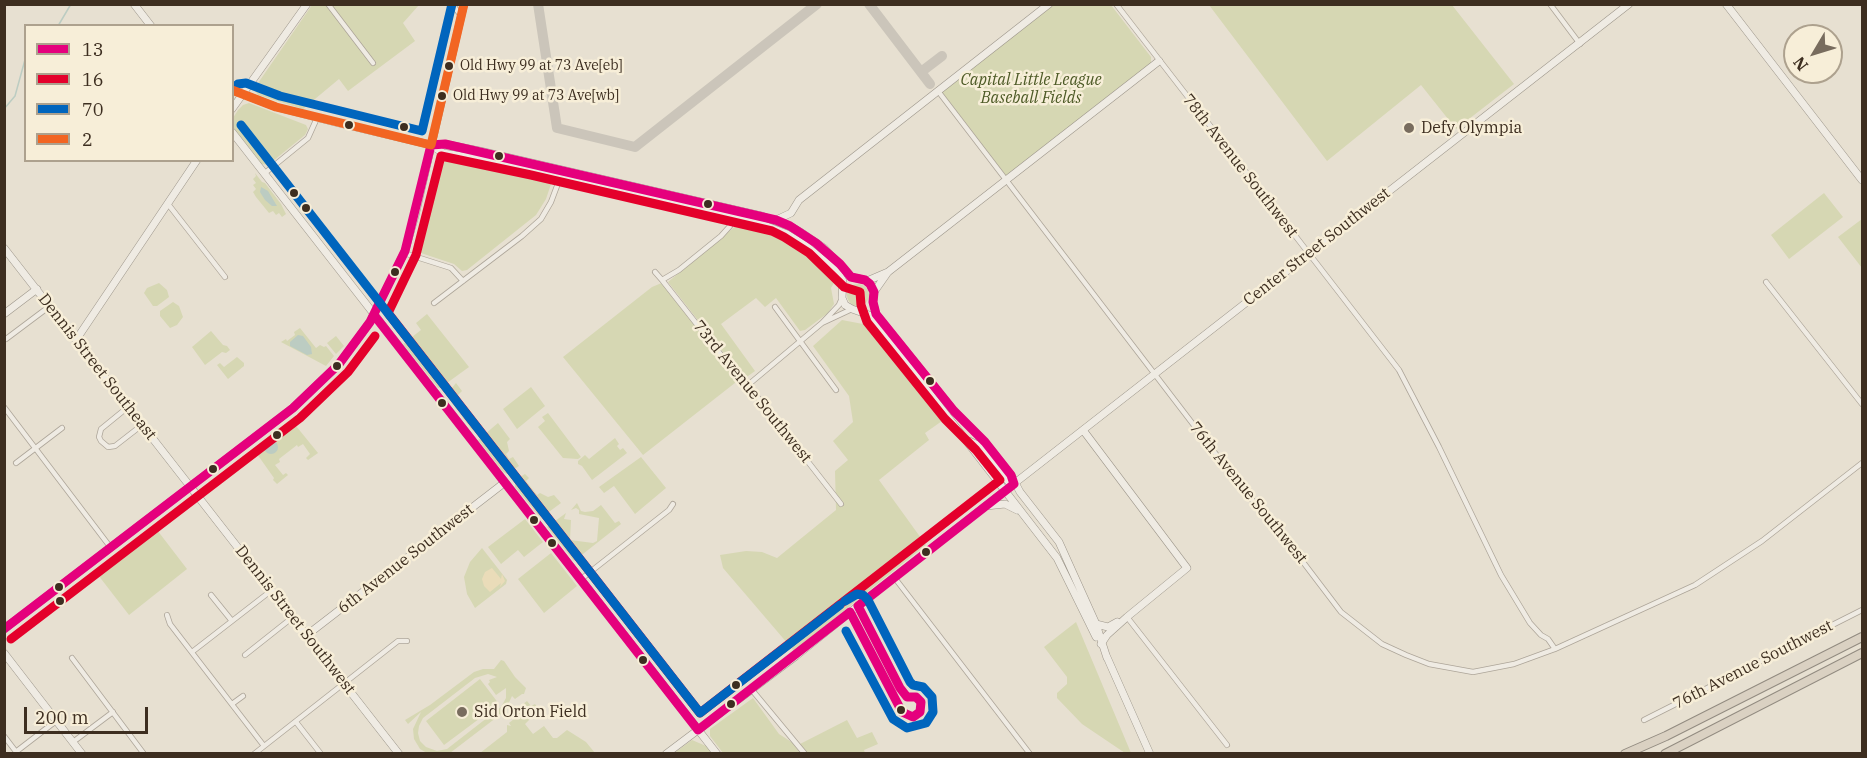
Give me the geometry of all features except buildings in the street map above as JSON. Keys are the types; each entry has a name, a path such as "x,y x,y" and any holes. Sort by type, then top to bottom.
{"highway":[{"path":"1625,753 1666,736 1863,637"},
{"path":"1668,752 1863,653"}],"street":[{"path":"134,4 149,24"},
{"path":"234,107 307,4"},
{"path":"328,4 373,63"},
{"path":"452,4 462,17"},
{"path":"4,629 271,426 316,388 339,364 374,315 404,253 415,216 464,4"},
{"path":"776,220 790,213 799,200 1049,4"},
{"name":"78th Avenue Southwest","path":"1116,4 1388,354 1405,381 1439,447 1501,575 1530,623 1548,639 1555,649"},
{"path":"1550,4 1580,44"},
{"name":"Center Street Southwest","path":"666,753 752,690 1629,4"},
{"path":"1726,4 1863,180"},
{"path":"1150,753 1107,658 1096,624 1059,542 1014,484 1011,475 948,403 876,314 873,302 874,292 888,272 1159,61"},
{"path":"234,91 276,107 317,118 431,145 445,144 562,170 776,220 795,229 816,243 834,264 842,279 842,298 839,305 822,323 748,385"},
{"name":"76th Avenue Southwest","path":"938,91 1234,479 1341,612 1372,638 1406,655 1429,664 1473,672 1514,664 1555,649 1695,585 1762,541 1863,463"},
{"path":"265,173 308,138 317,118"},
{"path":"234,134 717,753"},
{"path":"431,145 444,153 732,217 787,234 849,276 857,279 867,280 888,272"},
{"path":"76,340 196,162"},
{"path":"434,303 541,219 551,202 562,170"},
{"path":"168,204 225,278"},
{"path":"790,213 795,229"},
{"path":"662,280 721,236 730,226 732,217"},
{"name":"Dennis Street Southeast","path":"4,248 190,487"},
{"path":"404,253 451,268 463,281"},
{"name":"73rd Avenue Southwest","path":"655,272 740,380 748,385 841,504"},
{"path":"843,289 857,279"},
{"path":"867,280 874,292"},
{"path":"1766,282 1863,404"},
{"path":"4,314 37,289"},
{"path":"842,298 845,305 869,315 1057,558 1107,658"},
{"path":"860,311 873,302"},
{"path":"6,339 50,306"},
{"path":"775,306 836,390"},
{"path":"822,323 852,309"},
{"path":"4,407 111,548"},
{"path":"128,407 100,429 101,441 108,447 115,446 142,425"},
{"path":"16,463 62,428"},
{"path":"1083,430 1187,567 1127,617 1107,635 1101,644"},
{"path":"966,440 980,446 1008,481 1014,484"},
{"name":"6th Avenue Southwest","path":"307,635 504,483"},
{"name":"Dennis Street Southwest","path":"190,487 399,753"},
{"path":"580,580 669,510 673,504"},
{"path":"986,506 1005,504 1022,512"},
{"path":"894,577 1030,753"},
{"path":"192,652 272,590"},
{"path":"212,595 232,621"},
{"name":"76th Avenue Southwest","path":"1644,720 1863,610"},
{"path":"167,615 170,624 264,746"},
{"path":"245,655 293,617"},
{"path":"1096,624 1108,627 1127,617"},
{"path":"1127,617 1227,745"},
{"path":"254,753 399,641 407,641"},
{"path":"4,653 82,753"},
{"path":"72,658 144,753"},
{"path":"752,690 804,753"},
{"path":"232,704 243,696"},
{"path":"73,742 113,712"},
{"path":"4,736 17,752 56,721"},
{"path":"296,722 321,753"}],"green space":[{"path":"312,5 419,5 403,23 415,41 348,91 339,79 303,109 258,95 255,91 256,86"},
{"name":"Capital Little League Baseball Fields","path":"1054,5 1111,5 1151,57 1151,63 1006,176 941,91"},
{"path":"1209,5 1452,5 1514,84 1456,129 1421,85 1327,161"},
{"path":"249,103 306,125 308,129 305,135 268,165 262,164 234,128 234,116 243,105"},
{"path":"455,160 549,181 551,184 546,199 536,215 467,270 462,271 454,264 418,252 414,246 423,215 431,200 440,166 443,161"},
{"path":"255,173 281,204 286,214 282,217 273,211 269,213 256,197 253,192 256,189 253,185 256,183 253,179 256,176"},
{"path":"1824,193 1843,217 1789,259 1771,235"},
{"path":"1862,219 1862,268 1838,237"},
{"path":"738,224 785,237 807,251 832,273 835,281 831,288 834,304 828,313 805,330 800,331 776,298 765,307 756,298 721,324 755,371 744,379 668,282"},
{"path":"664,282 740,379 643,455 563,357 652,287"},
{"path":"159,283 167,290 169,297 157,306 153,306 144,293 147,288"},
{"path":"858,284 866,287 869,295 866,303 858,306 850,303 847,295 850,287"},
{"path":"173,302 179,306 183,317 177,325 170,328 160,316 160,311"},
{"path":"427,314 469,367 440,388 403,344 421,330 416,323"},
{"path":"842,320 868,325 942,421 925,433 929,440 879,480 926,545 794,651 723,568 720,555 746,551 762,552 777,558 836,510 835,471 848,460 833,441 853,422 849,396 813,346"},
{"path":"300,328 316,348 320,345 326,346 334,356 326,366 281,342 286,339 287,341"},
{"path":"211,331 230,350 226,353 222,352 205,365 192,347"},
{"path":"336,336 344,346 336,354 327,343"},
{"path":"237,357 244,363 244,366 228,379 217,365 220,363 224,367"},
{"path":"456,383 462,391 458,395 466,411 481,429 476,432 472,430 446,395"},
{"path":"531,387 545,406 517,429 503,409"},
{"path":"548,413 581,457 578,459 563,458 538,427 545,421 542,417"},
{"path":"292,421 318,453 308,460 306,458 310,454 303,444 298,447 297,445 275,465 283,475 286,473 288,475 277,484 257,454 254,456 252,452"},
{"path":"498,423 510,439 507,442 509,451 506,454 509,459 513,457 519,466 507,474 478,440"},
{"path":"615,438 620,450 623,448 627,453 592,480 578,461 585,455 589,459"},
{"path":"641,457 666,488 635,514 614,486 604,493 599,487"},
{"path":"525,474 529,478 526,481 537,495 540,493 548,497 554,495 561,503 542,517 515,487 515,480"},
{"path":"577,503 581,511 585,512 593,511 601,505 615,523 619,521 621,524 574,561 547,527 566,513 564,519 571,520 570,540 593,543 597,541 599,518 579,514 576,508 571,510"},
{"path":"525,519 543,542 524,557 518,550 501,564 488,547"},
{"path":"154,526 187,569 129,615 95,571"},
{"path":"482,548 507,580 506,584 475,608 467,594 464,577 470,562"},
{"path":"551,553 577,586 544,613 518,579"},
{"path":"1076,622 1131,753 1125,753 1082,724 1057,698 1057,693 1067,684 1067,677 1044,647"},
{"path":"501,660 504,661 526,688 524,694 515,699 512,696 505,711 450,753 427,753 420,749 414,739 413,729 421,712 408,724 405,720 430,705 474,672 494,669","holes":["488,674 497,677 489,680 488,684 496,695 506,688 506,698 501,707 447,749 437,751 426,747 420,741 418,733 423,718 475,678"]},
{"name":"Sid Orton Field","path":"480,679 499,704 444,745 426,721"},
{"path":"753,698 779,734 793,743 800,753 723,753 710,736 710,729"},
{"path":"527,701 531,706 535,704 539,710 525,724 533,734 544,726 553,738 557,738 567,730 586,742 595,753 480,753 507,732 507,725 511,726 509,723 514,719 512,713"},
{"path":"847,720 857,738 872,732 878,744 864,750 865,753 808,754 800,744"},
{"path":"692,740 706,746 713,754 673,754"}],"sand":[{"path":"492,568 501,579 502,574 505,581 500,587 501,583 490,592 484,586 482,579 485,572"}],"shaded area":[{"path":"261,187 268,191 277,206 272,206 265,200 260,192"},
{"path":"298,335 303,336 311,347 312,354 307,355 290,346 290,342"},
{"path":"268,440 274,440 278,447 274,454 268,454 264,450 264,444"}],"waterway":[{"path":"59,24 71,4"},
{"path":"4,109 15,96 24,63"}],"taxiway":[{"path":"538,4 557,128 635,147 817,4"},
{"path":"869,4 930,84"},
{"path":"921,72 942,56"}],"transit line":[{"name":"70","path":"234,87 246,83 280,96 422,131 452,4"},
{"name":"2","path":"234,91 276,107 431,145 464,4"},
{"name":"70","path":"241,125 700,713 840,605"},
{"name":"13","path":"4,629 293,408 339,364 370,322 405,251 431,145 445,144 776,220 816,243 851,277 865,280 870,284 874,292 873,302 876,314 954,411 985,442 1011,475 1014,484 858,606 900,688 907,697 916,697 921,702 920,712 913,717 902,712 850,612 698,730 374,315"},
{"name":"16","path":"441,156 772,231 784,237 809,253 844,287 860,292 861,305 867,322 945,419 976,450 1000,480 700,713 388,313 416,255 441,156"},
{"name":"16","path":"11,639 300,418 348,372 375,336"},
{"name":"70","path":"845,601 857,594 863,595 868,600 910,682 923,687 932,697 933,712 926,723 907,728 893,719 846,631"}],"place":[{"name":"Old Hwy 99 at 73 Ave[eb]","path":"449,66"},
{"name":"Old Hwy 99 at 73 Ave[wb]","path":"442,96"},
{"name":"Defy Olympia","path":"1409,128"},
{"name":"Sid Orton Field","path":"462,712"}]}
